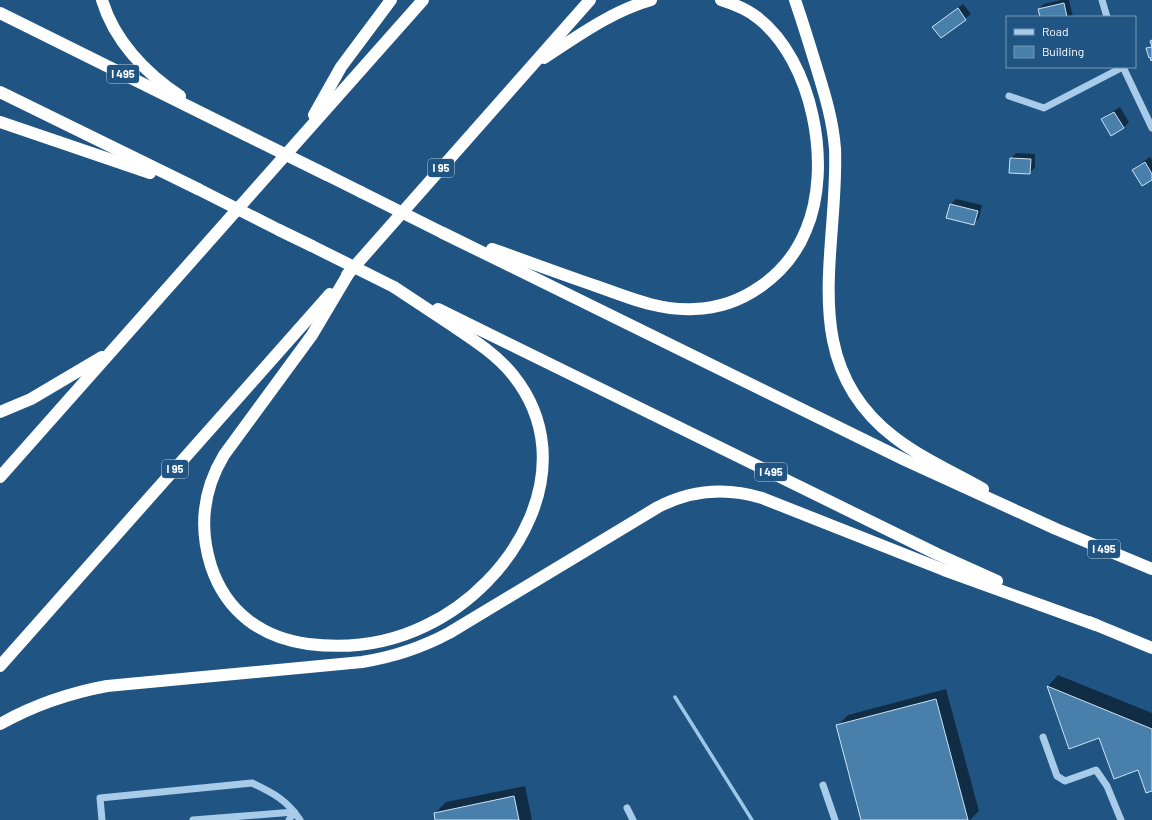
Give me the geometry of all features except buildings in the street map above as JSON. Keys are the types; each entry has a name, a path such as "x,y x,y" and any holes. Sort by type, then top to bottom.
{"highway":[{"path":"102,0 116,32 140,63 165,85 183,98 246,135"},
{"path":"304,134 340,67 391,0"},
{"path":"0,477 423,0"},
{"name":"I 95","path":"0,666 590,0"},
{"path":"533,65 604,20 632,6 651,0"},
{"path":"443,232 648,303 670,309 694,310 722,305 741,297 767,282 793,255 809,223 814,202 818,170 815,129 809,102 800,77 788,53 775,35 766,25 751,13 738,6 721,0"},
{"path":"796,0 825,95 833,131 835,164 828,303 832,338 845,375 854,393 866,409 879,424 894,437 928,458 1056,529"},
{"name":"I 495","path":"0,13 905,460 1056,529 1152,569"},
{"name":"I 495","path":"0,92 937,554 1009,587 1152,648"},
{"path":"0,122 198,190"},
{"path":"350,271 312,335 224,455 213,475 205,502 205,542 212,568 219,586 230,603 244,617 265,632 283,639 320,645 360,645 398,637 434,622 460,606 494,575 515,545 527,524 535,503 543,472 540,430 534,411 519,383 508,369 484,347 394,287"},
{"path":"0,412 38,396 113,350"},
{"path":"0,724 46,702 78,692 107,686 362,662 402,653 422,646 449,633 658,507 681,497 711,491 737,492 762,498 944,570 1096,625"}],"street":[{"path":"1102,0 1108,16"},
{"path":"1009,96 1044,108 1121,68"},
{"path":"1123,68 1152,128"},
{"path":"1044,737 1057,776 1065,781 1096,770 1107,786 1121,820"},
{"path":"102,820 100,798 252,783 274,793 294,812 300,820"},
{"path":"823,785 836,820"},
{"path":"627,808 633,820"},
{"path":"194,820 294,812"},
{"path":"289,820 294,812"}],"waterway":[{"path":"675,697 752,820"}]}
